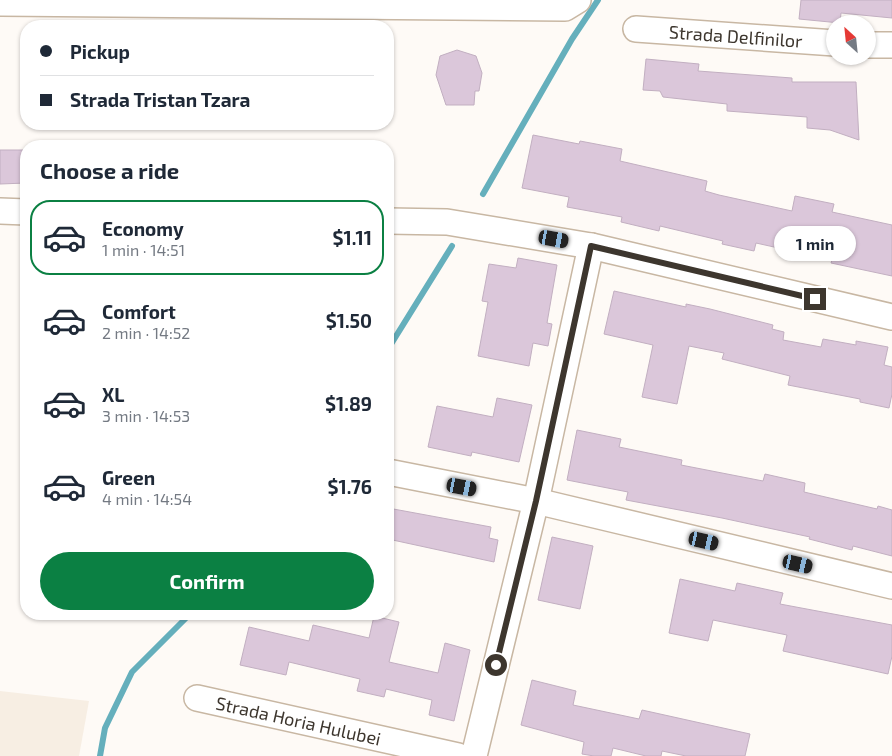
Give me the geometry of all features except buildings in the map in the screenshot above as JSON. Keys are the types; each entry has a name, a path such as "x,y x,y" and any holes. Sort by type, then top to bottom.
{"street":[{"path":"0,3 564,8 578,1"},
{"name":"Strada Delfinilor","path":"636,29 826,42"},
{"path":"876,45 892,45"},
{"path":"0,211 20,212"},
{"path":"394,221 447,222 479,226 591,246 892,317"},
{"path":"474,756 536,501 591,246"},
{"path":"394,473 536,501 892,586"},
{"name":"Strada Horia Hulubei","path":"197,698 458,756"}],"shaded area":[{"path":"0,691 89,701 79,756 0,756"}],"waterway":[{"path":"483,194 572,39 598,0"},
{"path":"394,339 452,246"},
{"path":"100,756 105,728 132,672 184,620"}],"route":[{"path":"496,665 536,501 591,246 815,299"}]}
